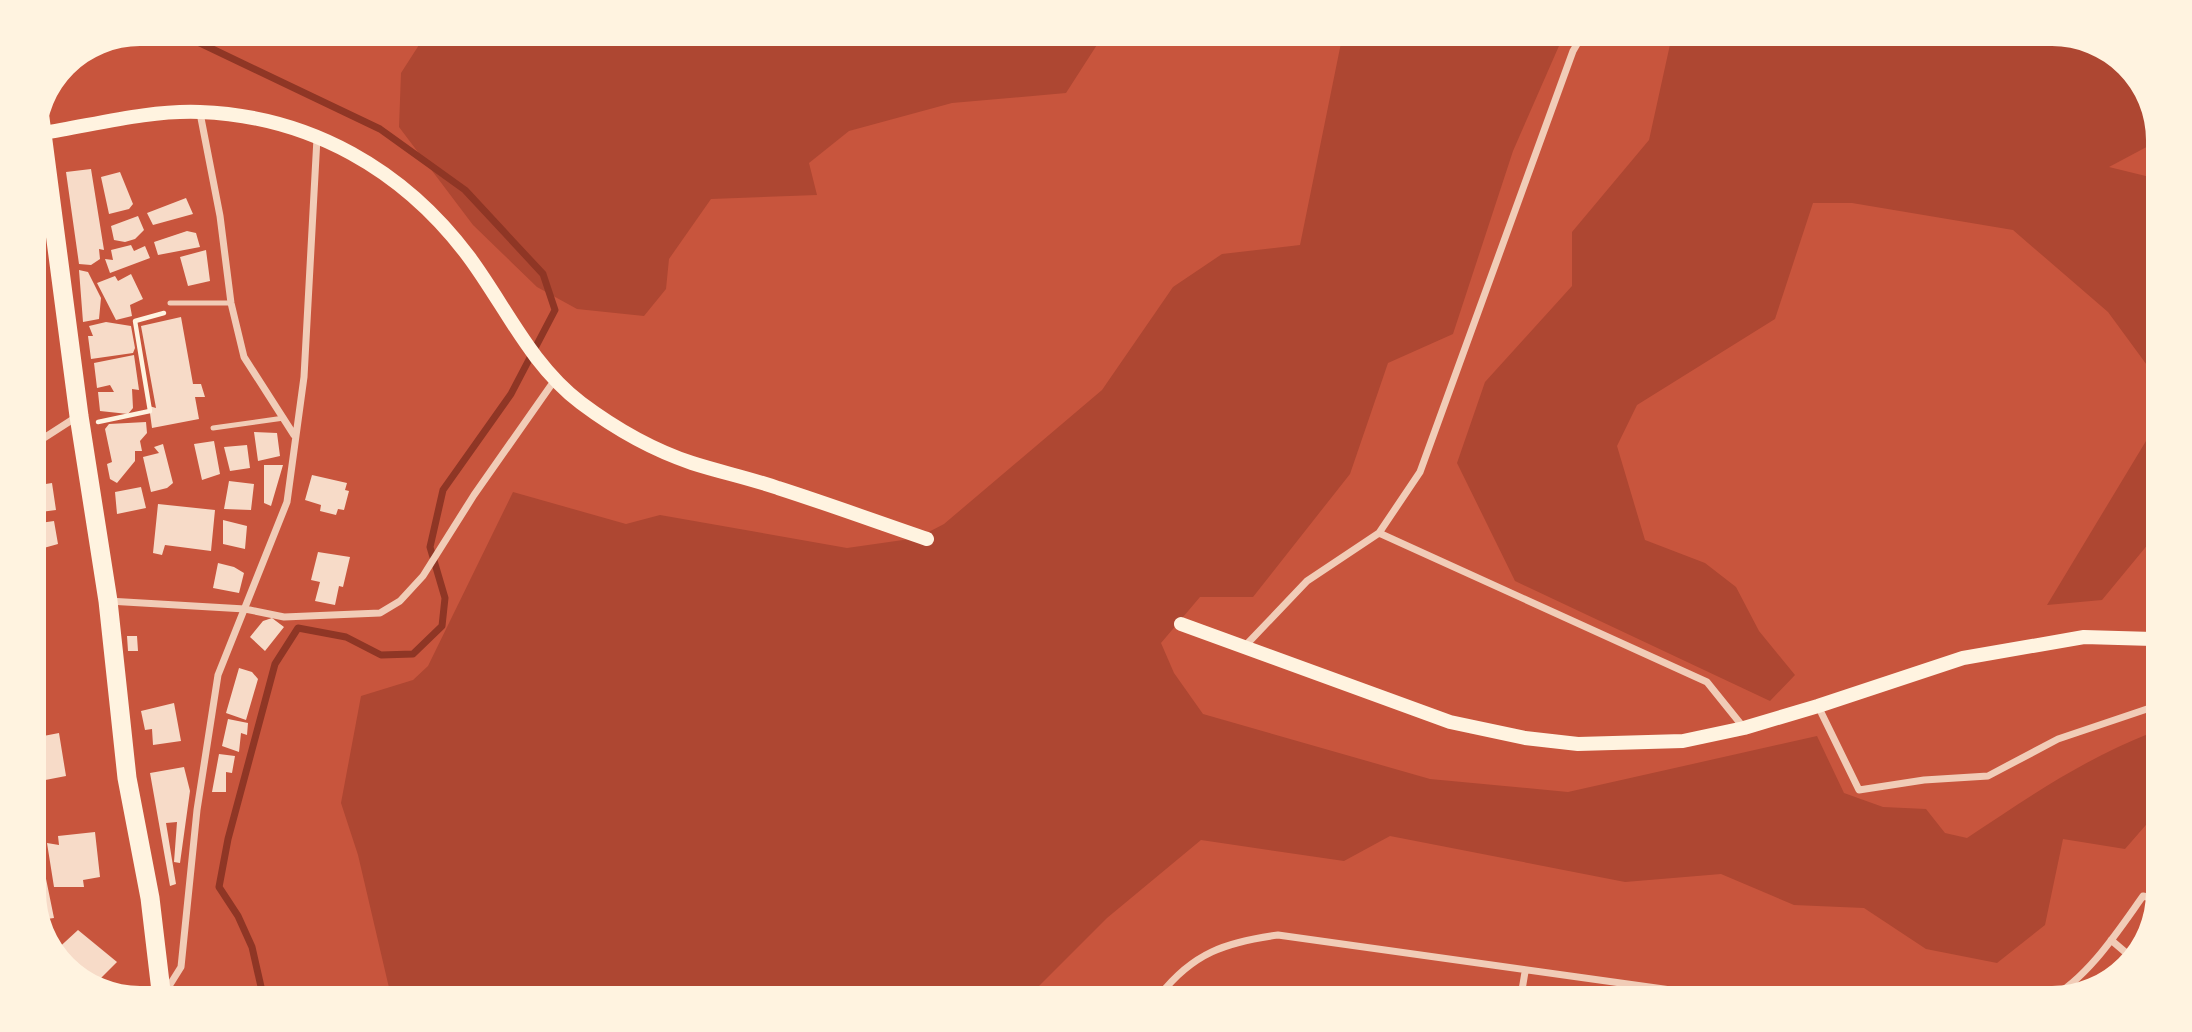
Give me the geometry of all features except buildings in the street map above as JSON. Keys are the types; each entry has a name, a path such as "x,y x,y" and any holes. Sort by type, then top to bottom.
{"highway":[{"path":"46,179 108,601 127,778 163,986"}],"main road":[{"path":"47,128 200,112 255,118 317,138 358,155 393,178 433,216 469,257 513,328 551,377 625,431 689,462 776,487 928,539"},
{"path":"1181,624 1246,645 1450,722 1525,738 1578,744 1683,741 1744,728 1963,658 2084,637 2146,639"}],"street":[{"path":"1246,645 1307,581 1379,533 1420,472 1576,46"},
{"path":"200,112 220,216 231,303 244,356 295,436"},
{"path":"168,986 181,967 197,810 218,675 287,502 304,377 317,138"},
{"path":"108,601 245,609 284,617 380,613 400,601 423,576 551,377"},
{"path":"46,438 80,420"},
{"path":"1379,533 1707,682 1744,728"},
{"path":"1818,706 1859,790 1924,780 1988,776 2058,739 2146,709"},
{"path":"2065,985 2110,940 2143,896 2146,897"},
{"path":"1169,986 1199,956 1239,940 1278,935 1635,986"},
{"path":"2110,940 2125,952"},
{"path":"1523,986 1525,972"}],"lane":[{"path":"170,303 231,303"},
{"path":"213,428 284,418"}],"path":[{"path":"80,420 149,411 135,321 168,311 170,303"}],"shaded area":[{"path":"418,46 1096,46 1066,93 952,103 849,131 809,163 817,195 711,199 669,259 666,289 644,316 577,309 537,287 473,225 399,127 401,73"},
{"path":"1340,46 1559,46 1513,151 1453,334 1388,363 1350,474 1253,597 1200,597 1161,643 1174,673 1203,714 1430,779 1568,792 1817,736 1844,793 1883,807 1926,809 1945,833 1967,838 2080,767 2146,735 2146,825 2125,849 2063,839 2045,925 1997,963 1926,949 1864,908 1794,905 1721,874 1625,882 1390,836 1344,861 1201,840 1107,918 1039,986 389,986 358,855 341,803 361,696 413,680 428,666 513,492 626,524 660,515 847,548 917,538 944,524 1102,390 1173,287 1222,254 1300,245"},
{"path":"1670,46 2071,47 2105,61 2123,78 2137,98 2145,121 2146,147 2109,167 2146,176 2146,364 2108,312 2013,230 1852,203 1813,203 1775,319 1637,405 1617,446 1645,540 1705,563 1736,587 1759,631 1795,675 1770,701 1515,581 1457,463 1485,382 1572,286 1572,232 1649,140"},
{"path":"2146,441 2146,547 2102,600 2047,605"}],"waterway":[{"path":"206,46 380,129 465,190 543,274 555,310 511,394 443,490 430,547 445,598 442,626 413,654 381,655 346,637 298,628 275,664 228,839 219,887 238,916 252,947 261,986"}]}
